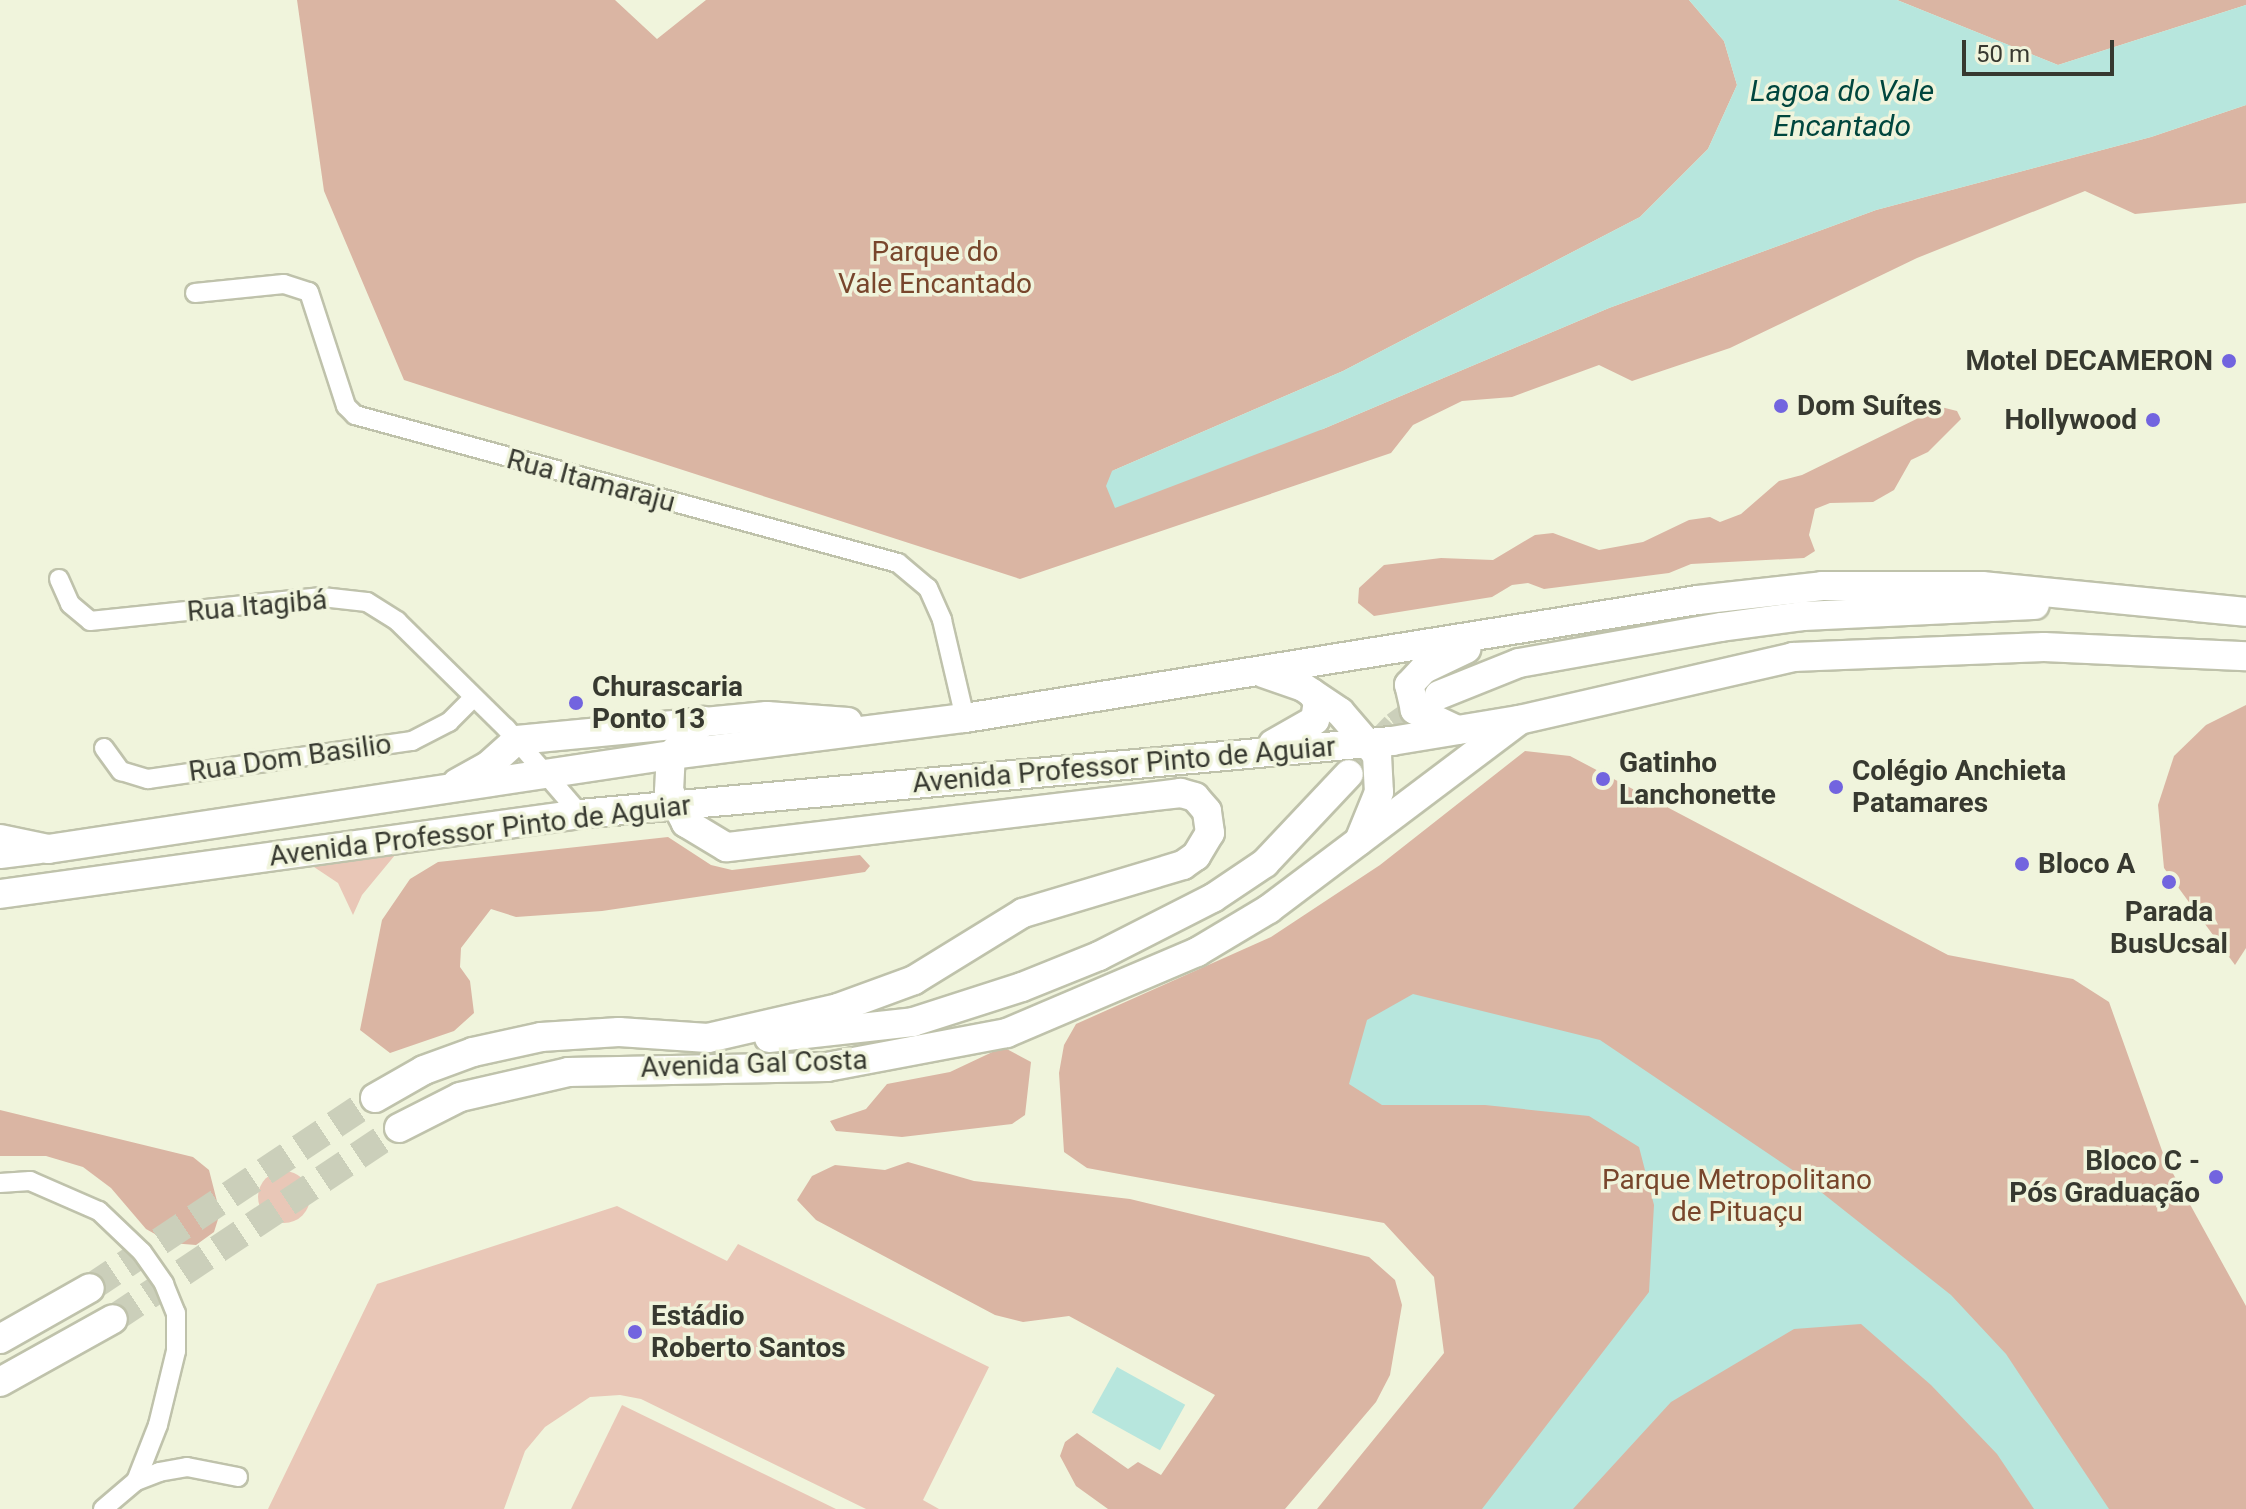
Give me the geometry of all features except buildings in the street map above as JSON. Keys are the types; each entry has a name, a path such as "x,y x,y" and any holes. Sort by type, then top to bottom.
{"main road":[{"name":"Avenida Professor Pinto de Aguiar","path":"48,849 671,755 965,718 1698,600 1822,586 1982,586 2246,612"},
{"path":"1439,695 1519,663 1721,627 1802,616 2035,605 2103,596"},
{"path":"1457,730 1415,710 1409,685 1435,662 1508,632"},
{"name":"Avenida Professor Pinto de Aguiar","path":"0,894 580,814 1261,749 1370,743 1519,720 1793,657 2044,647 2246,656"},
{"path":"1260,672 1312,693 1340,712 1370,743 1377,755 1379,792 1357,845"},
{"path":"1261,749 1315,720 1318,702 1312,693"},
{"path":"441,792 488,766 517,740 767,716 905,726"},
{"name":"Avenida Gal Costa","path":"399,1128 460,1097 568,1072 827,1067 1007,1033 1197,952 1269,909 1519,720"},
{"path":"703,721 671,755 667,781 675,807 686,823 726,847 1181,793 1202,804 1210,821 1210,833 1196,856 1169,872 1023,913 914,980 838,1008 708,1038"},
{"path":"375,1098 424,1070 473,1052 541,1037 619,1032 708,1038 846,1033 913,1022 1099,956 1213,898 1265,863 1349,774"},
{"path":"0,839 48,849"},
{"path":"0,855 48,849"},
{"path":"0,1339 90,1288"},
{"path":"0,1382 113,1319"}],"street":[{"name":"Rua Itamaraju","path":"195,293 284,284 309,292 346,406 355,415 911,570 928,588 942,620 965,718"},
{"name":"Rua Itagibá","path":"59,579 70,604 90,621 322,597 367,602 397,621 474,697 517,740 580,814"},
{"name":"Rua Dom Basilio","path":"104,748 121,771 148,779 412,741 449,722 474,697"},
{"path":"0,1183 30,1181 99,1211 142,1252 164,1284 176,1313 176,1351 158,1425 136,1481"},
{"path":"103,1509 136,1481 187,1467 238,1477"}],"shaded area":[{"path":"400,849 362,895 353,915 338,883 308,863"},
{"path":"284,1171 302,1179 310,1197 302,1215 284,1223 266,1215 258,1197 266,1179"},
{"name":"Estádio Roberto Santos","path":"617,1206 727,1261 738,1244 989,1367 923,1500 939,1509 866,1509 641,1399 620,1395 590,1397 545,1427 525,1451 504,1509 268,1509 377,1284"},
{"path":"622,1405 836,1509 571,1509"}],"green space":[{"name":"Parque do Vale Encantado","path":"297,0 615,0 657,39 706,0 1689,0 1724,41 1737,85 1708,149 1640,217 1343,371 1112,471 1323,429 1609,308 1876,210 2151,137 2246,105 2246,203 2135,214 2085,191 1917,258 1730,348 1632,381 1599,365 1512,397 1462,401 1413,425 1391,453 1020,579 404,380 324,191"},
{"path":"1897,0 2246,0 2246,5 2058,65"},
{"path":"1941,407 1957,411 1961,419 1928,452 1911,460 1894,490 1873,502 1830,503 1815,509 1809,535 1815,551 1804,558 1691,564 1669,573 1544,589 1528,583 1512,585 1492,597 1374,616 1358,603 1359,588 1384,565 1441,558 1493,560 1535,535 1553,533 1599,550 1643,542 1689,520 1710,517 1720,522 1741,514 1779,481 1802,475"},
{"path":"2246,705 2246,948 2235,965 2164,868 2158,805 2174,756 2206,725"},
{"name":"Parque Metropolitano de Pituaçu","path":"1525,751 1570,756 1948,955 2073,979 2109,1002 2165,1159 2246,1306 2246,1509 1317,1509 1444,1353 1434,1277 1384,1223 1087,1168 1064,1152 1059,1073 1064,1045 1076,1024 1271,937 1380,865"},
{"path":"668,837 711,865 732,870 860,855 870,866 865,872 602,911 516,917 491,909 461,948 460,967 470,981 474,1013 454,1031 390,1053 360,1030 382,920 410,879 438,862"},
{"path":"1003,1047 1031,1062 1025,1115 1012,1124 902,1137 836,1131 830,1121 866,1109 887,1084 950,1072"},
{"path":"0,1110 193,1157 209,1170 220,1213 214,1232 196,1245 171,1243 146,1229 111,1188 83,1167 46,1156 0,1156"},
{"path":"908,1162 974,1181 1130,1199 1369,1257 1395,1280 1402,1305 1390,1375 1376,1402 1285,1509 1108,1509 1076,1486 1060,1456 1065,1442 1077,1433 1128,1469 1138,1462 1161,1475 1215,1395 1069,1316 1023,1322 995,1315 816,1220 797,1200 812,1176 835,1165 885,1170"}],"water":[{"name":"Lagoa do Vale Encantado","path":"1689,0 1897,0 2058,65 2246,5 2246,105 2151,137 1876,210 1609,308 1323,429 1115,508 1106,486 1112,471 1343,371 1640,217 1708,149 1737,85 1724,41"},
{"path":"1413,994 1600,1040 1797,1173 1951,1295 2006,1354 2109,1509 2034,1509 1997,1454 1931,1385 1861,1324 1794,1329 1671,1402 1573,1509 1482,1509 1649,1292 1654,1205 1639,1147 1589,1116 1485,1105 1382,1105 1349,1084 1367,1020"},
{"path":"1117,1367 1185,1405 1160,1450 1092,1412"}],"tunnel":[{"path":"1349,774 1395,726 1435,697"},
{"path":"90,1288 375,1098"},
{"path":"113,1319 399,1128"}],"place":[{"name":"Motel DECAMERON","path":"2229,361"},
{"name":"Dom Suítes","path":"1781,406"},
{"name":"Hollywood","path":"2153,420"},
{"name":"Churascaria Ponto 13","path":"576,703"},
{"name":"Gatinho Lanchonette","path":"1603,779"},
{"name":"Colégio Anchieta Patamares","path":"1836,787"},
{"name":"Bloco A","path":"2022,864"},
{"name":"Parada BusUcsal","path":"2169,882"},
{"name":"Bloco C - Pós Graduação","path":"2216,1177"},
{"name":"Estádio Roberto Santos","path":"635,1332"}]}
